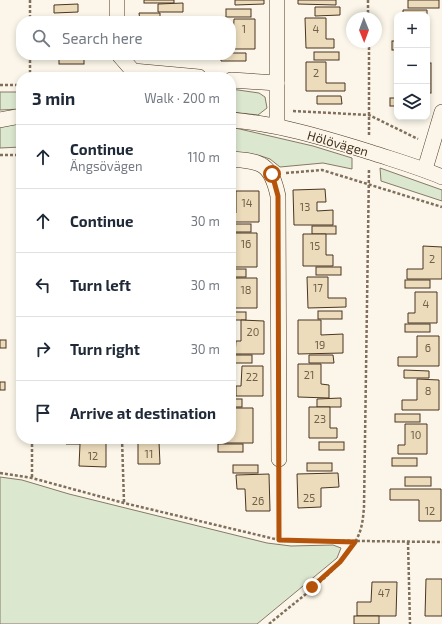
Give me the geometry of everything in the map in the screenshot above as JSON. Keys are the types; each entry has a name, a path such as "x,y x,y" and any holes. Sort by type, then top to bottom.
{"street":[{"path":"117,0 117,16"},
{"path":"277,0 278,126"},
{"path":"123,60 133,71 144,72"},
{"path":"236,80 277,83"},
{"path":"425,169 442,112"},
{"path":"0,120 16,117"},
{"name":"Hölövägen","path":"236,121 278,126 339,142 425,169 442,177"},
{"path":"236,160 258,163 272,174 278,196 279,459"}],"path":[{"path":"30,0 30,16"},
{"path":"368,0 368,12"},
{"path":"368,48 369,136"},
{"path":"30,60 30,72"},
{"path":"0,85 16,85"},
{"path":"277,110 369,115 432,146"},
{"path":"0,155 16,155"},
{"path":"269,624 340,562 355,542 362,527 364,507 369,168"},
{"path":"272,174 322,170 369,183 442,207"},
{"path":"32,444 32,478"},
{"path":"122,444 124,503"},
{"path":"279,459 279,540"},
{"path":"0,473 32,478 124,503 279,540 442,542"},
{"path":"408,542 410,624"}],"green space":[{"path":"236,90 259,93 265,97 267,108 258,115 236,113"},
{"path":"0,92 16,92 16,109 0,110"},
{"path":"16,124 16,147 0,148 0,126"},
{"path":"236,128 313,146 352,158 352,169 323,163 280,167 270,159 258,155 236,153"},
{"path":"380,168 442,190 442,201 381,181"},
{"path":"0,477 22,480 69,494 267,543 291,546 333,545 341,548 337,558 257,624 0,624"}],"building":[{"path":"144,0 174,0 174,3 144,3"},
{"path":"235,0 264,0 264,4 235,5"},
{"path":"298,0 336,0 336,5 298,4"},
{"path":"408,0 439,0 439,8 408,8"},
{"path":"183,3 183,12 158,12 158,4"},
{"path":"78,4 78,12 54,13 54,5"},
{"path":"315,7 340,7 340,15 315,16"},
{"path":"226,9 251,9 251,17 226,16"},
{"path":"403,10 427,10 427,12 403,12"},
{"path":"139,13 160,13 160,16 139,16"},
{"path":"305,18 326,18 326,39 334,39 334,48 306,48"},
{"path":"236,19 255,19 255,49 236,49"},
{"path":"392,41 394,41 394,50 392,50"},
{"path":"314,52 339,52 339,60 314,60"},
{"path":"236,53 246,53 246,61 221,61 236,60"},
{"path":"59,60 84,60 84,64 59,64"},
{"path":"306,62 326,62 326,83 345,83 345,91 306,91"},
{"path":"430,63 431,63 430,93"},
{"path":"317,96 341,96 342,104 317,104"},
{"path":"390,98 394,98 394,106 390,106"},
{"path":"325,189 326,202 317,202 317,211 333,210 333,225 294,225 293,190"},
{"path":"236,191 259,191 259,222 236,222"},
{"path":"236,224 251,224 251,232 236,232"},
{"path":"312,226 336,226 336,234 312,234"},
{"path":"236,233 257,233 257,267 236,267"},
{"path":"303,234 326,234 326,255 333,255 333,266 303,266"},
{"path":"423,246 442,247 442,279 407,279 407,269 423,269"},
{"path":"316,267 341,267 341,275 316,275"},
{"path":"236,269 246,269 246,277 236,277"},
{"path":"307,277 328,277 328,298 346,298 346,307 308,308"},
{"path":"236,278 257,278 257,308 236,308"},
{"path":"405,280 430,280 430,288 405,288"},
{"path":"415,292 437,292 437,323 408,323 408,313 415,313"},
{"path":"318,311 342,311 342,319 318,319"},
{"path":"236,312 246,312 246,320 236,320"},
{"path":"241,320 264,321 264,354 236,354 236,341 241,341"},
{"path":"298,320 321,320 321,335 343,334 343,353 298,354"},
{"path":"405,324 430,324 430,332 405,332"},
{"path":"417,336 439,336 439,366 398,366 398,357 417,357"},
{"path":"0,340 6,340 6,348 0,348"},
{"path":"236,355 252,355 252,363 236,363"},
{"path":"309,355 333,355 334,363 309,363"},
{"path":"298,364 321,364 321,384 329,385 329,398 298,397"},
{"path":"242,366 263,366 263,396 236,396 236,386 241,386"},
{"path":"404,370 429,371 429,378 404,378"},
{"path":"417,379 439,380 439,410 402,410 402,400 417,400"},
{"path":"0,382 5,382 5,390 0,390"},
{"path":"341,398 341,407 317,407 317,399"},
{"path":"236,399 242,399 242,407 236,407"},
{"path":"309,407 330,407 330,428 337,428 337,438 309,438"},
{"path":"236,408 253,408 253,443 236,443"},
{"path":"395,414 420,414 420,422 395,422"},
{"path":"405,424 427,424 427,454 398,454 398,445 405,445"},
{"path":"319,442 344,442 344,450 319,450"},
{"path":"80,444 106,444 106,467 79,466"},
{"path":"138,444 159,444 160,464 138,464"},
{"path":"218,444 243,444 243,452 218,452"},
{"path":"392,458 417,458 417,466 392,466"},
{"path":"307,463 332,463 332,471 307,471"},
{"path":"233,465 258,465 258,473 233,473"},
{"path":"338,473 339,487 321,488 321,507 298,508 297,474"},
{"path":"269,474 270,511 246,511 245,489 237,489 236,475"},
{"path":"405,477 431,477 431,486 405,486"},
{"path":"390,489 441,489 441,521 419,521 419,500 390,500"},
{"path":"426,579 442,579 442,616 425,616"},
{"path":"372,582 397,582 396,616 357,616 357,602 371,602"},
{"path":"354,616 379,616 379,624 354,624"}],"route":[{"path":"272,174 278,196 279,540 355,542 340,562 312,587"}]}
